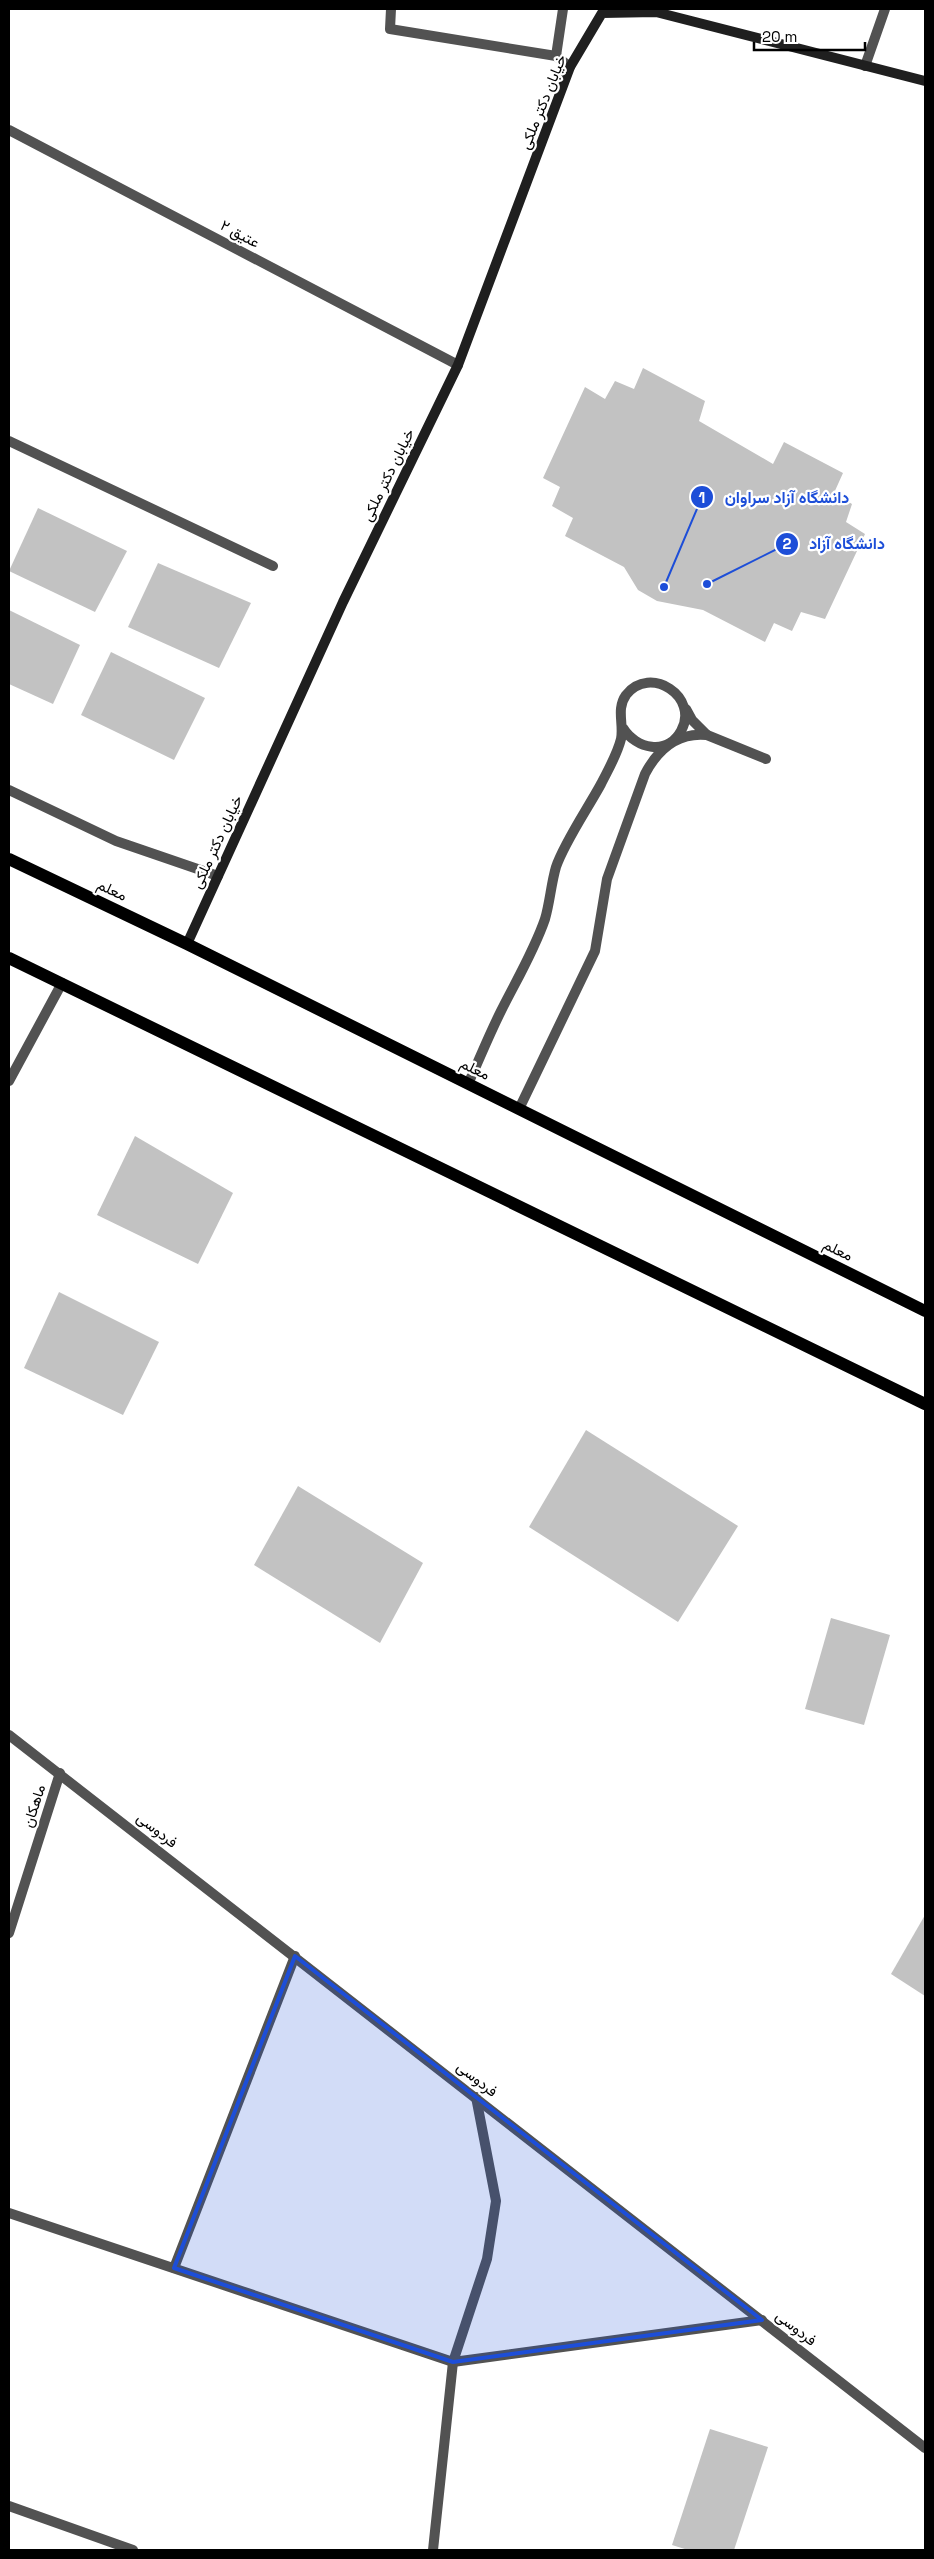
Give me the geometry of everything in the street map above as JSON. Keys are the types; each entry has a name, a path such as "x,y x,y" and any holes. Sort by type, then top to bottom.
{"main road":[{"name":"معلم","path":"9,859 187,944 925,1312"},
{"path":"9,958 925,1404"}],"street":[{"path":"391,9 390,29 556,56 570,67"},
{"path":"556,56 563,9"},
{"path":"885,9 865,66 925,82"},
{"name":"خیابان دکتر ملکی","path":"187,944 343,602 458,365 570,67 602,13 656,12 865,66"},
{"name":"عتیق ۲","path":"9,130 458,365"},
{"path":"9,441 273,566"},
{"path":"707,735 692,720 680,697 665,685 644,683 634,688 626,696 620,717 623,728 629,737 638,744 649,748 660,747 698,734 707,735 766,759"},
{"path":"519,1109 595,951 607,879 645,774 653,760 678,736 683,726 684,706"},
{"path":"468,1084 545,919 557,866 611,766 623,728"},
{"path":"9,790 116,841 218,876"},
{"path":"9,1081 62,984"},
{"name":"فردوسی","path":"9,1735 925,2448"},
{"name":"ماهکان","path":"9,1933 14,1900 60,1773"},
{"path":"174,2268 295,1956"},
{"path":"433,2550 453,2362 487,2260 496,2201 476,2097"},
{"path":"9,2213 453,2362 762,2320"},
{"path":"9,2506 133,2550"}],"highlighted area":[{"path":"295,1956 762,2320 453,2362 174,2268"}],"building":[{"path":"643,368 705,401 699,421 773,464 784,442 843,473 834,493 852,504 846,522 865,534 825,619 801,612 792,631 774,623 765,642 703,610 657,601 638,590 624,567 565,536 573,518 552,506 560,487 543,478 585,387 605,399 615,381 634,389"},
{"path":"38,508 127,551 95,612 9,571"},
{"path":"158,563 251,603 219,668 128,627"},
{"path":"9,610 80,645 53,704 9,684"},
{"path":"111,652 205,698 174,760 81,715"},
{"path":"135,1136 233,1193 198,1264 97,1215"},
{"path":"59,1292 159,1342 123,1415 24,1368"},
{"path":"586,1430 738,1526 678,1622 529,1527"},
{"path":"298,1486 423,1563 380,1643 254,1565"},
{"path":"831,1618 890,1635 864,1725 805,1709"},
{"path":"925,1915 925,1996 891,1974"},
{"path":"710,2429 768,2447 734,2550 688,2550 672,2545"}],"place":[{"name":"دانشگاه آزاد","path":"707,584"},
{"name":"دانشگاه آزاد سراوان","path":"664,587"}]}
